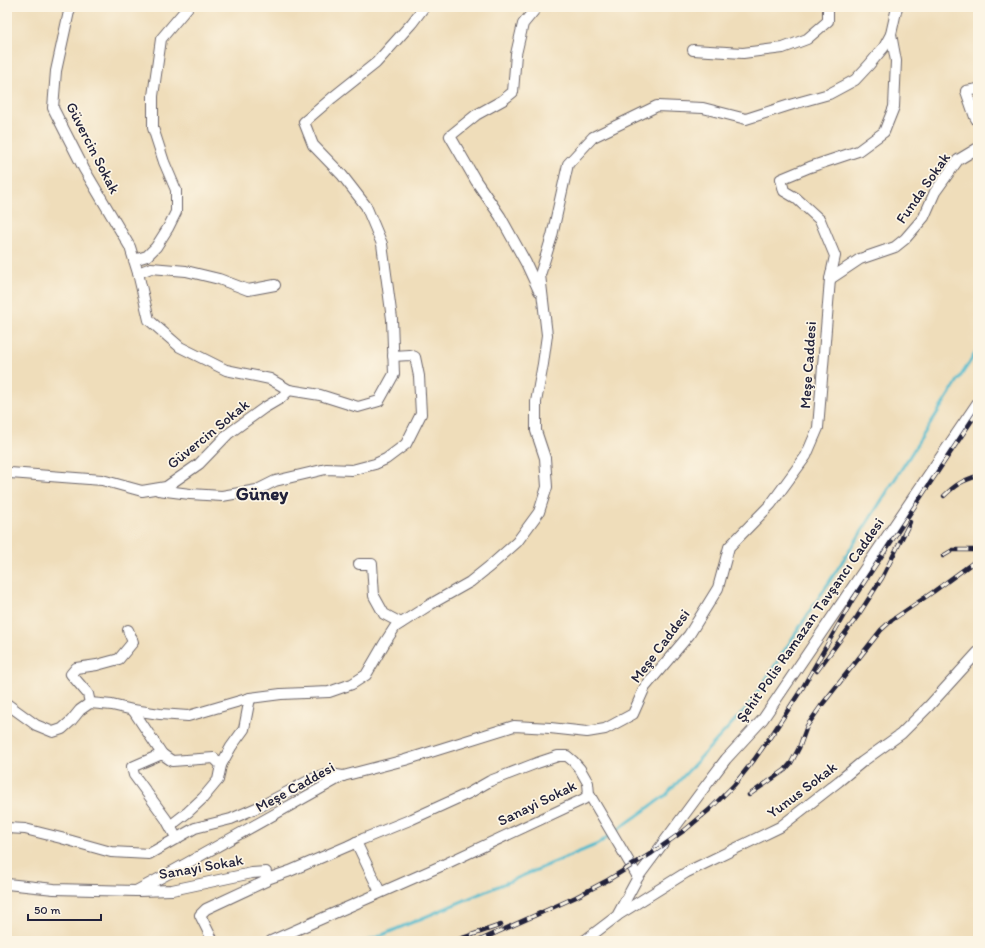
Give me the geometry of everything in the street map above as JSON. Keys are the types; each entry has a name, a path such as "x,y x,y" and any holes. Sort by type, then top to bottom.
{"street":[{"name":"Güvercin Sokak","path":"7,474 10,472 102,480 142,491 166,487 199,464 228,434 264,408 282,398 289,390 270,379 226,370 180,347 149,320 130,247 84,169 53,108 56,70 70,7"},
{"path":"134,260 147,256 156,247 176,212 176,190 152,128 153,96 161,39 188,7"},
{"path":"289,390 320,395 358,407 379,401 394,374 392,319 382,244 366,206 342,175 313,145 304,122 376,63 412,23 424,7"},
{"path":"537,7 523,24 516,54 513,92 503,100 476,115 450,136 476,181 500,216 526,263 543,300"},
{"path":"693,50 743,53 784,48 807,40 828,21 828,7"},
{"name":"Meşe Caddesi","path":"7,884 104,891 136,891 343,776 405,760 514,726 587,732 605,729 633,714 645,687 689,635 718,588 729,547 770,504 806,456 818,428 830,279 835,256 820,220 796,198 784,190 781,180 810,167 858,151 884,132 894,107 896,61 891,34 897,7"},
{"path":"7,704 36,725 53,732 62,729 80,710 90,703 112,705 160,714 188,716 250,698 281,694 329,692 352,684 366,675 395,627 431,604 470,582 517,542 539,512 547,487 544,458 536,431 536,402 547,335 540,275 552,236 568,164 593,137 657,106 703,108 746,119 829,94 855,80 884,47 891,34"},
{"path":"978,89 966,91 978,122"},
{"name":"Funda Sokak","path":"830,279 860,259 895,248 924,217 935,192 958,160 978,148"},
{"path":"138,273 151,268 186,271 219,279 248,290 275,285"},
{"path":"152,490 222,496 257,490 275,481 326,469 352,470 375,464 386,459 406,444 421,414 419,376 415,358 410,355 393,356"},
{"name":"Şehit Polis Ramazan Tavşancı Caddesi","path":"584,941 617,916 638,877 726,759 763,719 978,402"},
{"path":"359,564 372,564 374,596 384,614 401,623"},
{"path":"90,703 88,694 71,674 76,668 97,665 119,659 134,642 128,630"},
{"name":"Yunus Sokak","path":"617,916 687,872 780,827 862,762 901,734 929,706 978,652"},
{"path":"170,826 203,798 218,780 221,766 231,747 244,729 250,698"},
{"path":"133,710 162,754 172,761 214,758 221,766"},
{"path":"162,754 132,767 134,775 166,819 177,839"},
{"name":"Sanayi Sokak","path":"266,877 270,878 290,871 385,829 412,819 490,781 558,756 567,756 573,761 580,769 588,783 588,794 584,800 441,866 271,941"},
{"path":"7,828 24,829 111,852 149,854 195,828 230,819 250,811 312,779 330,774 343,776"},
{"path":"588,794 638,877"},
{"path":"356,842 380,892"},
{"name":"Sanayi Sokak","path":"136,891 172,890 252,873 266,872 266,881 206,908 200,915 213,941"}],"waterway":[{"path":"368,941 598,844 666,795 749,705 978,349"}],"railway":[{"path":"478,941 576,897 608,880 652,853 685,830 709,810 734,785 773,733 803,687 853,599 978,411"},
{"path":"944,496 960,483 978,476"},
{"path":"817,671 857,617 882,578 910,522"},
{"path":"943,556 953,550 978,550"},
{"path":"749,795 785,770 791,763 799,748 807,726 881,630 892,620 978,559"},
{"path":"454,941 501,925"}],"district":[{"name":"Güney","path":"262,493"}]}
